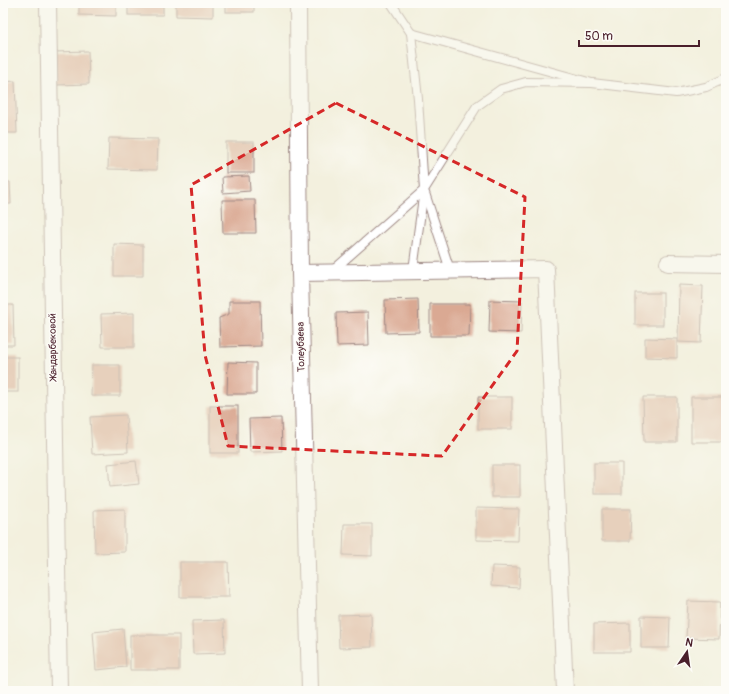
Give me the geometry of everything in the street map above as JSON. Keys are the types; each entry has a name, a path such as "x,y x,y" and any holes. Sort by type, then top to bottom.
{"street":[{"name":"Жандарбековой","path":"48,3 58,691"},
{"name":"Толеубаева","path":"298,3 300,273 310,691"},
{"path":"668,263 726,264"},
{"path":"300,273 546,269 565,691"}],"lane":[{"path":"391,3 411,33 418,99 424,190 413,270"},
{"path":"411,33 592,83"},
{"path":"330,272 424,190 477,106 501,89 526,82 592,83 676,93 706,87 726,78"},
{"path":"424,190 450,270"}],"highlighted area":[{"path":"336,103 525,197 517,351 442,456 228,446 205,355 191,185"}],"building":[{"path":"79,3 116,3 116,16 79,15"},
{"path":"128,3 163,3 163,15 128,15"},
{"path":"176,3 213,3 213,17 176,16"},
{"path":"226,3 254,3 254,12 226,12"},
{"path":"88,51 89,84 56,85 55,52"},
{"path":"15,81 17,133 3,133 3,82"},
{"path":"109,138 158,139 157,170 108,169"},
{"path":"226,142 254,142 254,173 226,173"},
{"path":"249,176 250,191 223,193 222,177"},
{"path":"3,182 10,182 11,204 3,204"},
{"path":"222,200 255,200 256,233 223,233"},
{"path":"114,244 143,245 143,276 114,276"},
{"path":"679,285 703,286 701,343 678,342"},
{"path":"635,293 663,293 663,325 635,325"},
{"path":"418,299 419,332 386,333 385,300"},
{"path":"490,300 522,301 521,333 489,332"},
{"path":"229,301 260,301 261,346 220,347 219,318 229,314"},
{"path":"430,304 470,304 469,336 430,336"},
{"path":"3,305 13,305 14,345 3,345"},
{"path":"368,312 369,345 337,346 336,313"},
{"path":"134,313 134,347 102,347 101,314"},
{"path":"645,338 677,339 677,358 645,357"},
{"path":"3,357 18,357 18,392 3,392"},
{"path":"228,362 256,363 256,394 227,394"},
{"path":"92,365 120,365 120,396 91,396"},
{"path":"478,397 512,397 512,429 478,429"},
{"path":"643,397 677,397 677,442 644,442"},
{"path":"691,397 724,397 725,442 691,442"},
{"path":"210,406 238,406 238,453 210,453"},
{"path":"126,415 128,452 92,454 90,417"},
{"path":"281,418 282,451 250,452 249,419"},
{"path":"136,461 139,484 110,487 108,464"},
{"path":"594,463 622,463 622,494 594,494"},
{"path":"492,465 520,465 520,497 492,497"},
{"path":"476,508 519,509 518,541 476,540"},
{"path":"125,509 125,552 95,553 94,510"},
{"path":"602,509 631,509 630,541 602,541"},
{"path":"344,524 372,524 372,556 343,555"},
{"path":"180,562 228,562 229,597 180,597"},
{"path":"492,566 520,567 519,588 491,586"},
{"path":"688,601 720,602 719,639 686,638"},
{"path":"371,614 372,647 339,648 338,615"},
{"path":"641,616 670,617 669,648 641,648"},
{"path":"224,620 225,653 193,654 192,621"},
{"path":"630,623 630,652 594,652 594,624"},
{"path":"123,629 126,667 96,670 93,632"},
{"path":"130,635 179,635 179,670 130,670"}]}
